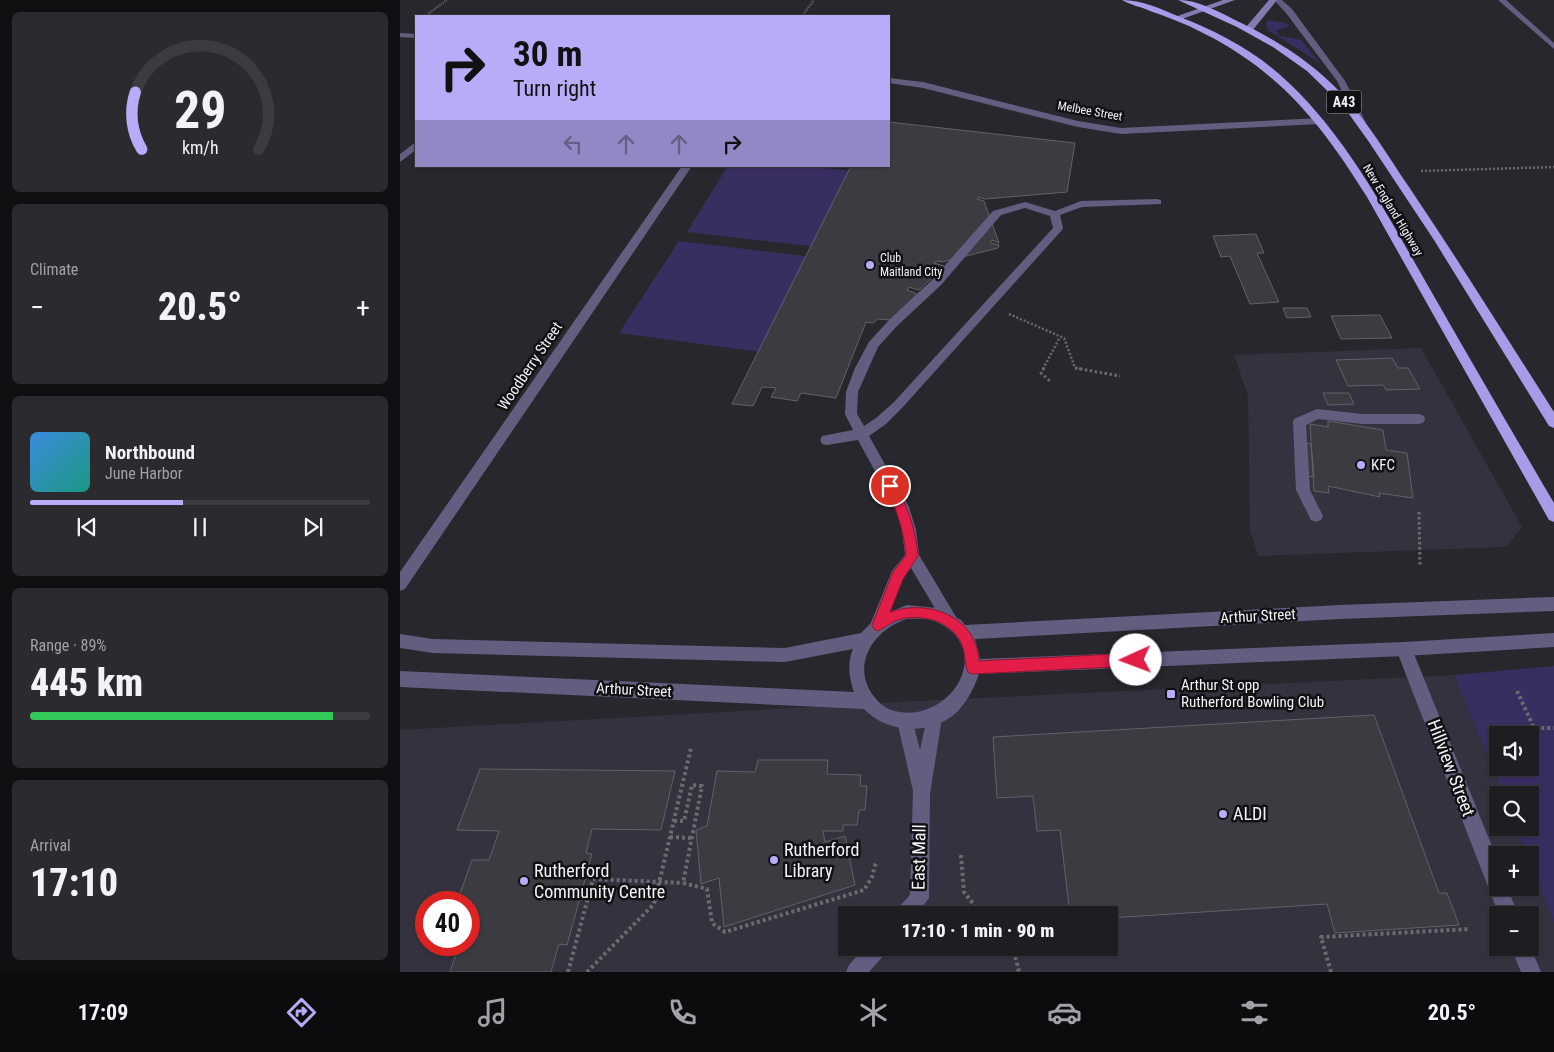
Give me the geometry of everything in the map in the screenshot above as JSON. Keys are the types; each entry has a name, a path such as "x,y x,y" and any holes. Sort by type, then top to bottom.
{"highway":[{"name":"New England Highway","path":"1126,0 1201,28 1229,44 1273,73 1320,121 1348,161 1396,240 1554,516"},
{"name":"New England Highway","path":"1182,0 1205,8 1249,29 1310,69 1346,104 1416,205 1554,423"}],"main road":[{"path":"1176,18 1231,0"},
{"path":"1249,29 1274,0"}],"street":[{"path":"1278,0 1289,11 1341,81 1362,125"},
{"path":"1502,0 1554,47"},
{"path":"400,35 415,36"},
{"name":"Melbee Street","path":"890,80 923,85 1078,124 1121,131 1320,121"},
{"path":"400,159 415,146"},
{"name":"Woodberry Street","path":"400,584 686,167"},
{"path":"956,627 937,615 922,612 907,612 892,617 878,625 865,639 857,657 856,676 860,689 867,701 878,711 905,721 934,718 957,702 970,680 972,654 968,642 956,627 912,556 909,530 902,507 851,414 852,392 861,368 873,345 893,323 937,282 997,213 1025,204 1055,214 1080,204 1157,202"},
{"path":"826,440 861,434 881,421 898,406 1058,228 1055,214"},
{"path":"1316,516 1303,490 1299,422 1318,414 1362,419 1419,418"},
{"path":"878,625 898,576 912,556"},
{"name":"Arthur Street","path":"956,627 1065,628 1331,612 1554,604"},
{"path":"400,641 433,646 785,655 865,639"},
{"path":"972,667 1404,649 1554,640"},
{"name":"Hillview Street","path":"1404,649 1489,864"},
{"name":"Arthur Street","path":"400,679 867,701"},
{"name":"East Mall","path":"912,906 919,898 921,794 934,718"},
{"name":"East Mall","path":"905,721 921,794"},
{"path":"856,972 870,956"},
{"path":"1525,956 1531,972"}],"path":[{"path":"426,15 446,0"},
{"path":"803,15 814,0"},
{"path":"1422,171 1554,167"},
{"path":"1015,317 1064,338 1075,368 1120,376"},
{"path":"1050,381 1042,373 1060,337"},
{"path":"1419,512 1420,567"},
{"path":"1517,691 1534,728 1554,728"},
{"path":"587,972 654,904 691,748"},
{"path":"674,821 684,821 692,785 702,786 683,883"},
{"path":"670,838 692,838"},
{"path":"961,855 964,892 975,906"},
{"path":"568,972 593,879 683,883 707,889 712,923 725,932 864,890 872,877 876,862"},
{"path":"1331,972 1321,937 1470,929"},
{"path":"1014,956 1020,972"}],"shaded area":[{"path":"1269,20 1289,24 1288,27 1276,30 1280,36 1301,40 1321,64 1268,30 1266,23"},
{"path":"727,167 814,167 854,171 818,247 687,232"},
{"path":"679,241 813,257 767,353 619,333"},
{"path":"1421,348 1522,527 1506,547 1258,556 1250,530 1248,396 1234,355"},
{"path":"1554,666 1554,922 1539,885 1539,846 1523,846 1519,836 1539,836 1539,786 1499,786 1495,776 1539,776 1539,726 1489,726 1489,761 1454,675"},
{"path":"1454,675 1489,761 1489,776 1495,776 1499,786 1489,786 1489,836 1519,836 1523,846 1489,846 1489,896 1539,896 1539,885 1554,922 1554,972 400,972 400,730 919,701"}],"building":[{"name":"Club Maitland City","path":"890,122 1075,143 1067,192 985,199 978,197 977,199 984,201 999,243 992,240 990,243 999,245 998,248 942,262 937,261 934,263 944,266 919,290 909,287 907,290 917,294 891,320 878,319 873,323 866,322 836,398 801,393 797,401 771,397 776,388 762,387 753,406 732,404 850,167 890,167"},
{"path":"1256,234 1264,253 1257,253 1279,302 1250,304 1230,256 1221,257 1213,236"},
{"path":"1283,308 1307,308 1311,317 1287,318"},
{"path":"1380,315 1392,338 1341,339 1331,316"},
{"path":"1392,358 1398,368 1408,368 1420,389 1386,390 1383,385 1348,386 1336,360"},
{"path":"1323,393 1349,393 1354,404 1328,405"},
{"name":"KFC","path":"1328,421 1383,430 1386,450 1407,453 1413,498 1379,493 1380,497 1328,486 1329,493 1314,491 1310,424 1328,427"},
{"path":"1295,441 1311,444 1314,477 1297,475"},
{"name":"ALDI","path":"1374,715 1439,893 1447,893 1459,925 1335,933 1327,904 1118,917 1118,906 1069,906 1060,830 1037,831 1033,796 997,798 993,737"},
{"name":"Rutherford Library","path":"758,760 828,760 827,774 861,775 860,786 867,786 865,810 859,810 857,825 843,825 843,831 823,831 825,842 845,836 855,885 724,927 719,878 701,884 696,830 707,826 717,771 755,772"},
{"name":"Rutherford Community Centre","path":"480,769 675,771 661,830 592,829 586,853 592,854 567,945 559,944 551,972 450,972 455,956 480,956 480,891 461,891 472,860 489,860 499,831 457,830"}],"place":[{"name":"Club Maitland City","path":"870,265"},
{"name":"KFC","path":"1361,465"},
{"name":"Arthur St opp Rutherford Bowling Club","path":"1171,694"},
{"name":"ALDI","path":"1223,814"},
{"name":"Rutherford Library","path":"774,860"},
{"name":"Rutherford Community Centre","path":"524,881"}],"route":[{"path":"890,486 902,507 909,530 912,556 898,576 878,625 892,617 907,612 937,615 951,622 968,642 972,654 972,667 1136,660"}]}
